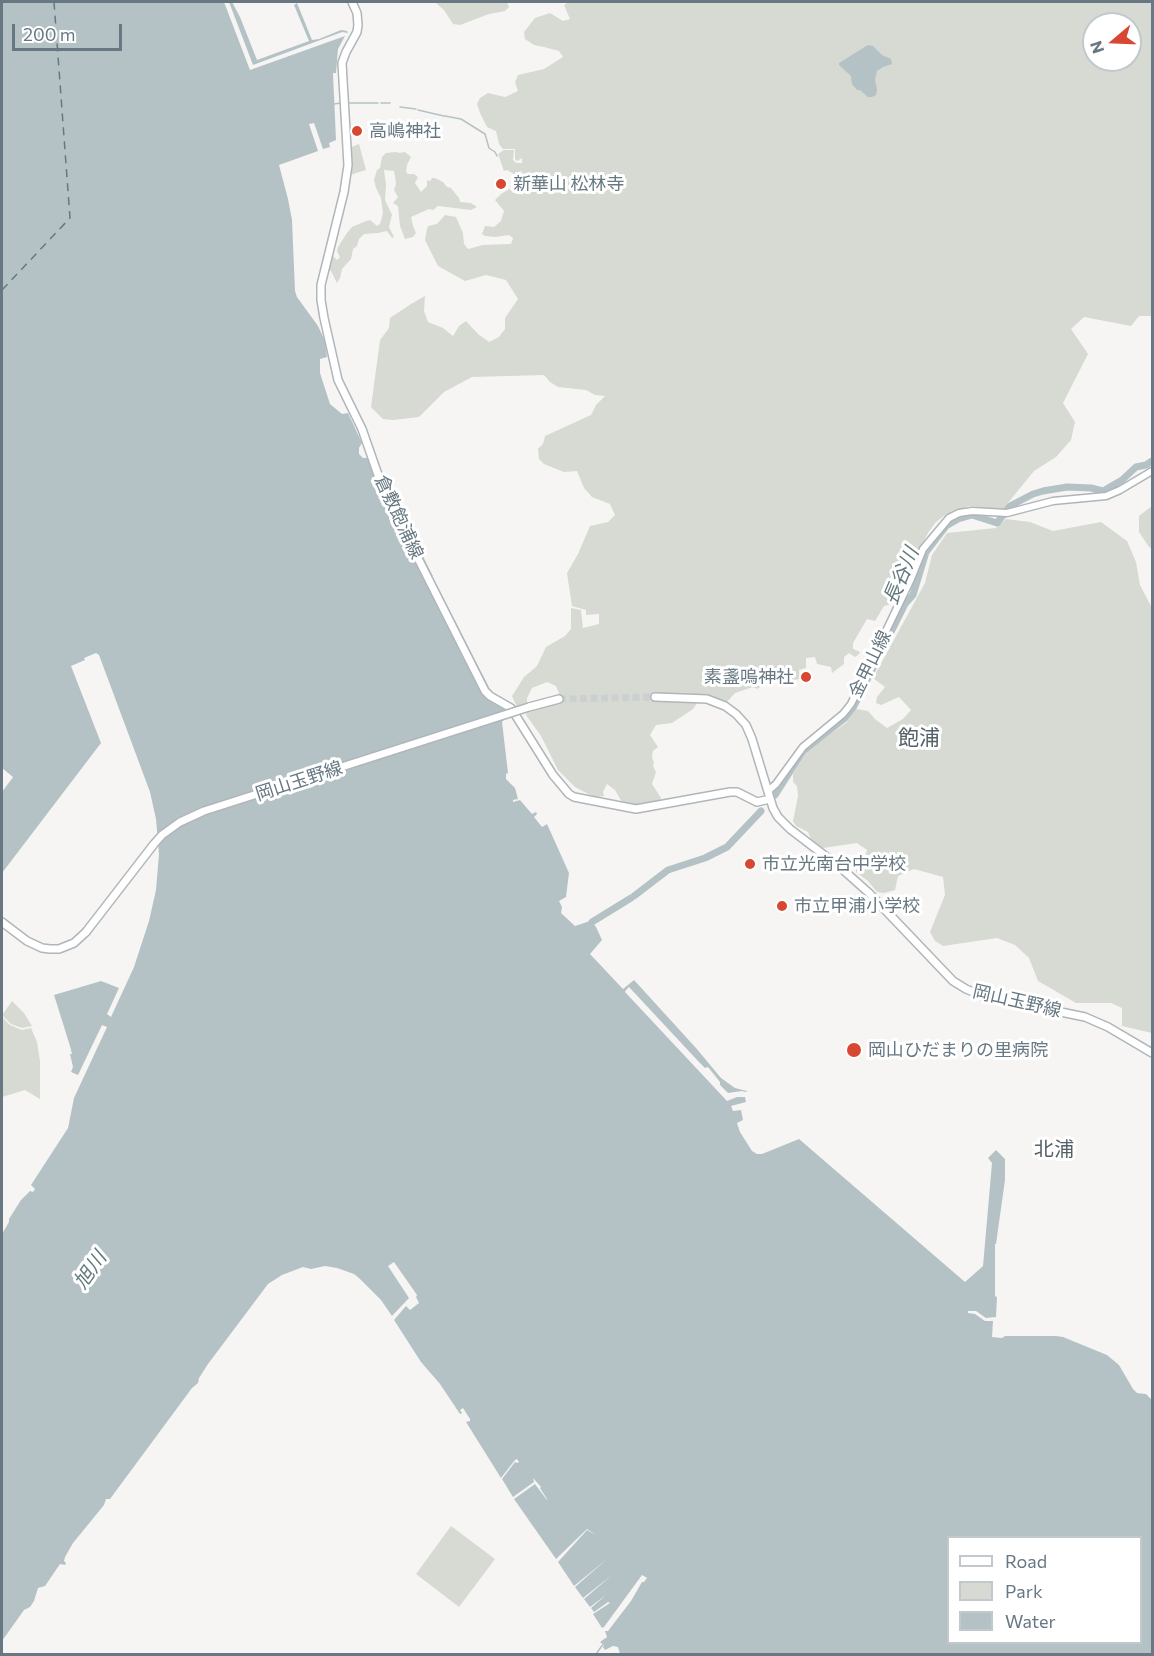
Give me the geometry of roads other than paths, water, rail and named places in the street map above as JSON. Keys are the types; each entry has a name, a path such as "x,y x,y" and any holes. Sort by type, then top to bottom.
{"main road":[{"name":"倉敷飽浦線","path":"352,2 357,14 357,32 342,63 348,165 344,192 321,285 324,318 340,385 362,429 382,489 485,691 511,708 560,785 574,796 636,809 730,792 737,792 757,802 769,795"},
{"name":"金甲山線","path":"769,795 803,747 843,714 851,704 923,549 943,524 954,515 964,512 1004,513 1053,501 1106,496 1152,471"},
{"name":"岡山玉野線","path":"655,697 707,699 731,709 749,732 775,813 784,824 869,893 953,981 983,996 1085,1017 1108,1027 1152,1053"},
{"name":"岡山玉野線","path":"2,922 27,941 42,948 58,949 74,943 86,932 154,844 180,822 204,811 559,699"},
{"name":"岡山玉野線","path":"2,916 27,937 43,944 59,945 72,941 86,932"}],"water":[{"name":"旭川","path":"2,2 224,2 250,70 345,36 338,49 336,73 333,73 336,140 329,143 330,147 323,149 314,123 309,124 318,151 279,165 292,220 295,291 325,341 327,357 320,359 320,373 330,404 342,414 348,413 362,443 359,454 363,458 368,458 381,492 493,703 507,711 507,716 502,722 508,773 506,779 515,788 518,799 513,802 520,800 532,814 536,812 534,817 542,827 547,824 569,873 566,897 559,901 562,907 561,913 575,926 592,922 602,940 590,954 623,989 634,980 721,1078 735,1088 747,1091 728,1093 708,1067 705,1068 698,1061 629,987 626,990 625,992 727,1101 745,1097 746,1102 731,1106 733,1111 741,1110 743,1120 737,1123 752,1151 762,1154 799,1139 965,1282 983,1266 992,1163 988,1158 996,1150 1005,1159 1005,1180 995,1244 996,1317 986,1318 976,1311 968,1311 968,1313 975,1314 985,1321 993,1321 992,1337 1063,1337 1107,1355 1119,1365 1137,1393 1146,1394 1152,1400 1152,1654 620,1654 618,1647 613,1646 605,1650 604,1645 600,1642 607,1637 605,1631 608,1631 647,1578 642,1575 602,1628 593,1614 610,1603 608,1602 594,1612 591,1608 606,1595 590,1607 584,1599 612,1575 583,1598 575,1587 607,1559 574,1586 558,1562 587,1530 596,1535 587,1529 556,1559 514,1499 535,1484 547,1500 541,1487 533,1478 534,1482 513,1497 502,1479 515,1462 519,1462 517,1459 501,1478 466,1422 470,1419 463,1408 460,1414 440,1384 421,1362 394,1320 406,1306 410,1310 419,1303 417,1295 394,1262 388,1266 409,1298 392,1316 381,1300 359,1278 337,1268 303,1267 282,1275 268,1284 208,1364 198,1383 110,1499 106,1499 104,1505 73,1543 65,1557 65,1565 60,1564 45,1586 38,1588 30,1607 24,1610 2,1641 2,1234 21,1200 35,1189 31,1185 68,1128 74,1098 107,1027 102,1025 78,1075 71,1072 73,1067 70,1054 72,1054 54,995 101,981 119,988 107,1014 111,1017 134,967 156,890 159,854 156,819 150,792 99,655 96,653 71,666 101,743 2,873 2,792 13,777 2,768"},
{"path":"229,2 232,2 240,17 257,60 309,41 294,5 297,3 312,40 341,30 348,33 342,32 253,65"},
{"path":"868,45 891,59 892,64 877,71 875,80 877,90 876,95 872,97 857,90 852,84 851,76 839,65"}],"waterway":[{"path":"334,104 341,103"},
{"path":"346,103 378,103"},
{"path":"381,103 390,103"},
{"path":"400,107 416,109"},
{"path":"418,110 444,116"},
{"path":"445,116 461,119 485,134 489,148 497,156"},
{"name":"長谷川","path":"775,795 803,751 845,718 853,708 905,604 913,595 926,552 946,526 972,515 997,523 1010,506 1043,491 1067,487 1103,491 1122,480 1136,467 1152,461"},
{"path":"401,514 432,576"},
{"path":"436,585 493,694"},
{"name":"長谷川","path":"634,896 668,870 705,858 727,847 761,811"},
{"name":"長谷川","path":"592,922 631,898"},
{"path":"596,1654 604,1643"}],"tunnel":[{"path":"559,699 655,697"}],"place":[{"name":"高嶋神社","path":"357,131"},
{"name":"新華山 松林寺","path":"501,184"},
{"name":"素盞嗚神社","path":"806,677"},
{"name":"市立光南台中学校","path":"750,864"},
{"name":"市立甲浦小学校","path":"782,906"},
{"name":"岡山ひだまりの里病院","path":"854,1050"}],"district":[{"name":"飽浦","path":"919,738"},
{"name":"北浦","path":"1054,1149"}]}
